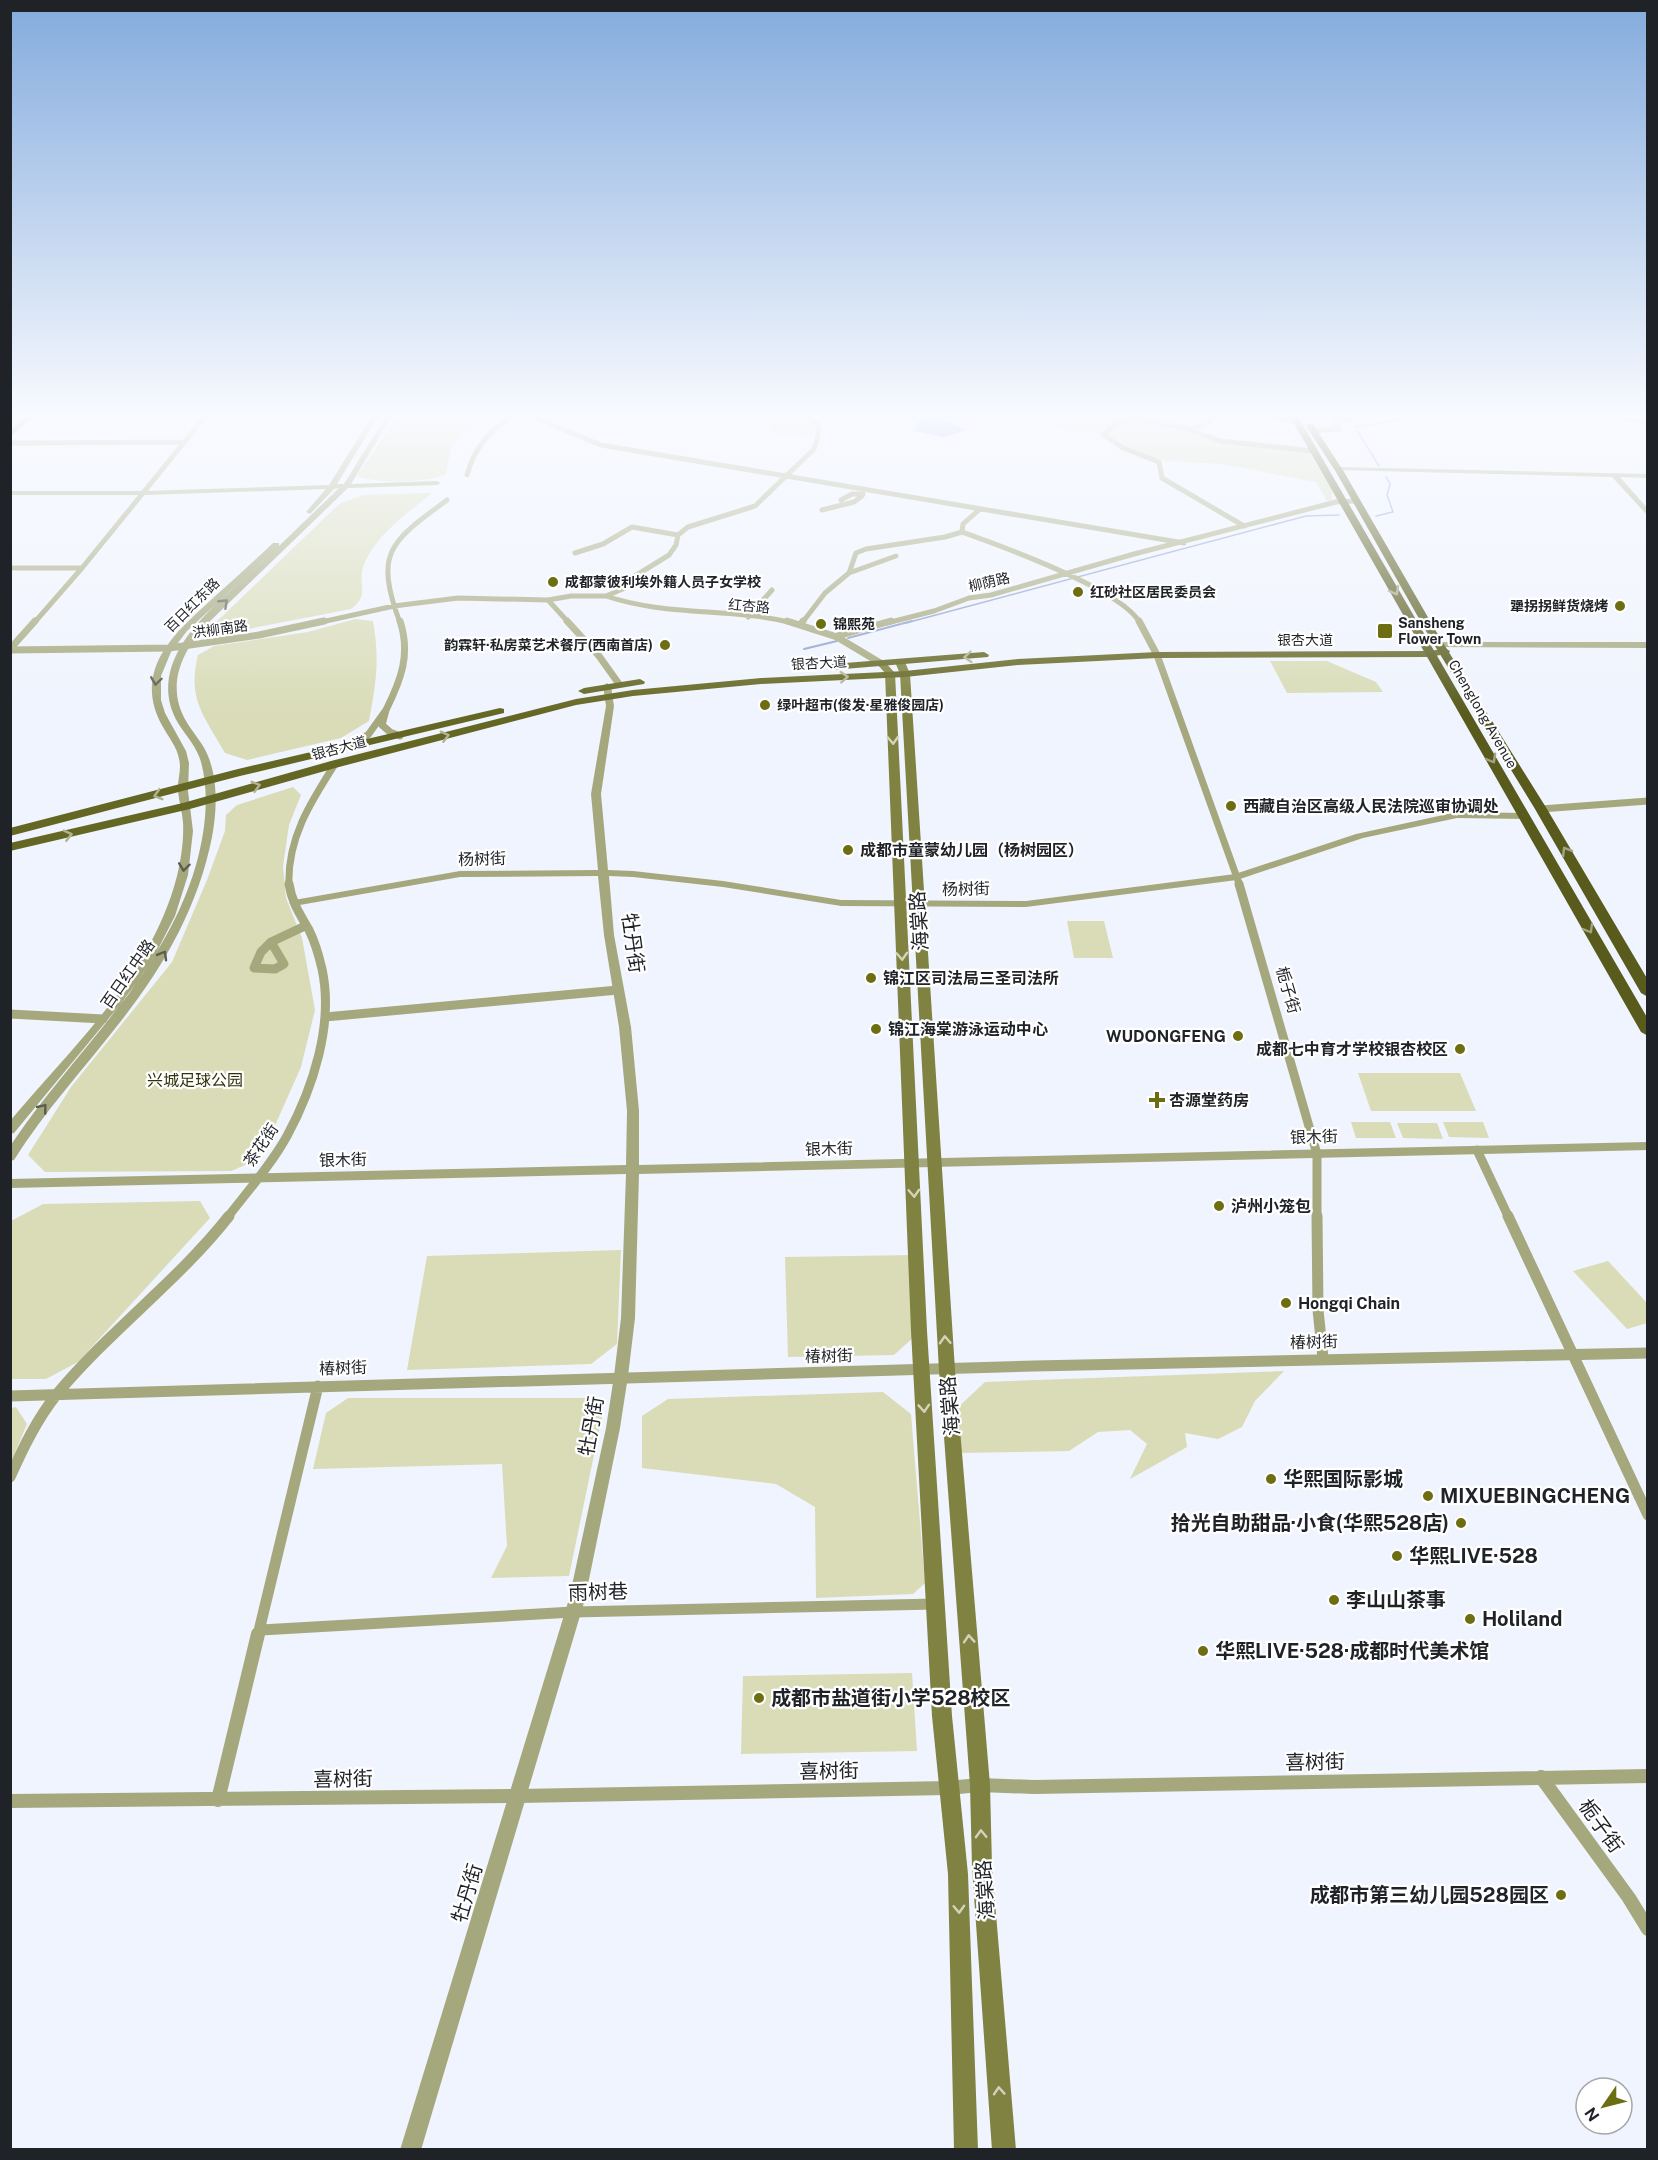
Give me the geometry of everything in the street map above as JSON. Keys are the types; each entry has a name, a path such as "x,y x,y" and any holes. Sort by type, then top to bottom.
{"highway":[{"name":"Chenglong Avenue","path":"1357,514 1428,650 1647,1032"},
{"name":"Chenglong Avenue","path":"1358,514 1541,809 1647,993"}],"main road":[{"name":"银杏大道","path":"10,832 340,748 612,689 663,689 895,668 1018,662 1154,650 1428,650 1443,648"},
{"name":"海棠路","path":"895,668 918,905 947,1370 980,1785 982,1867 1004,2150"},
{"name":"海棠路","path":"895,668 900,905 912,1163 947,1788 958,1874 966,2150"},
{"name":"银杏大道","path":"10,847 209,800 335,764 576,702 612,689"}],"street":[{"path":"10,649 127,514"},
{"name":"百日红东路","path":"183,788 184,759 158,712 154,696 155,676 169,648 184,629 273,548 305,514"},
{"name":"百日红东路","path":"208,781 208,770 203,755 180,719 172,697 171,681 177,658 202,624 317,514"},
{"path":"340,748 368,735 398,688 406,650 401,621 385,577 392,552 405,533 429,514"},
{"path":"606,596 625,588 635,576 669,555 676,545 678,536 688,527 726,514"},
{"path":"849,573 856,553 866,549 945,537 962,532 963,524 975,514"},
{"path":"1013,514 1124,530 1184,543"},
{"path":"1223,514 1244,526"},
{"name":"柳荫路","path":"837,636 902,617 934,611 969,598 1072,577 1134,554 1296,514"},
{"path":"574,553 603,544 632,527 678,536"},
{"name":"栀子街","path":"962,532 1072,577 1135,613 1154,650 1237,877 1317,1154 1318,1310 1323,1358"},
{"path":"800,625 825,592 849,573 896,556"},
{"path":"10,568 82,568"},
{"path":"748,617 772,590"},
{"name":"红杏路","path":"548,600 571,596 606,596 651,609 786,621 837,636 895,668"},
{"name":"洪柳南路","path":"10,649 169,648 259,636 394,606 458,598 548,600"},
{"path":"548,600 600,656 612,689"},
{"name":"银杏大道","path":"1443,648 1647,645"},
{"name":"银杏大道","path":"1443,648 1647,650"},
{"name":"牡丹街","path":"410,2150 573,1612 613,1428 621,1376 629,1286 633,1111 625,1027 609,935 596,794 612,689"},
{"path":"386,710 382,725 390,732 400,736"},
{"name":"茶花街","path":"10,1477 27,1440 57,1395 106,1342 186,1266 227,1220 289,1133 318,1062 325,1017 323,976 306,926 294,903 288,880 290,855 296,830 308,805 335,764"},
{"name":"百日红中路","path":"10,1157 25,1130 134,997 155,968 174,934 199,877 208,832 208,781"},
{"name":"百日红中路","path":"10,1130 104,1019 136,977 169,917 183,877 188,832 183,788"},
{"path":"1541,809 1583,807 1604,801 1647,801"},
{"name":"杨树街","path":"294,903 460,874 603,873 723,884 841,903 1026,904 1237,877 1323,846 1415,822 1457,814 1525,816"},
{"path":"270,941 284,964 278,969 254,968 260,954 270,941 289,931 306,926"},
{"path":"260,954 275,951"},
{"path":"325,1017 618,990"},
{"path":"10,1014 104,1019"},
{"name":"银木街","path":"10,1184 1647,1146"},
{"path":"1477,1150 1647,1515"},
{"name":"椿树街","path":"10,1396 621,1376 922,1371 1323,1358 1647,1353"},
{"path":"218,1800 261,1630 318,1386"},
{"name":"雨树巷","path":"261,1630 573,1612 937,1604"},
{"name":"喜树街","path":"10,1801 519,1796 947,1788 980,1785 1034,1787 1647,1776"},
{"name":"栀子街","path":"1542,1777 1629,1898 1647,1929"}],"green space":[{"path":"329,514 407,514 383,535 368,556 362,573 362,594 357,604 351,609 217,635 209,629"},
{"path":"355,619 373,621 375,635 376,671 369,721 341,738 247,760 225,753 204,717 196,696 195,670 198,655 214,646 308,632"},
{"path":"1270,661 1327,661 1376,682 1383,692 1287,693"},
{"name":"兴城足球公园","path":"293,787 301,795 289,825 283,866 286,898 302,938 315,1010 301,1067 265,1148 255,1161 231,1171 45,1172 28,1155 71,1087 172,962 225,831 226,815 237,805"},
{"path":"1067,921 1104,921 1113,958 1074,958"},
{"path":"1358,1073 1460,1073 1476,1111 1371,1111"},
{"path":"1351,1122 1390,1122 1396,1138 1356,1138"},
{"path":"1443,1122 1483,1122 1489,1138 1449,1137"},
{"path":"1397,1123 1437,1123 1443,1139 1403,1138"},
{"path":"200,1201 210,1218 78,1362 46,1379 11,1379 11,1221 43,1204"},
{"path":"621,1250 617,1344 591,1364 407,1370 427,1256"},
{"path":"913,1255 915,1336 894,1355 788,1357 785,1257"},
{"path":"1608,1261 1647,1303 1647,1323 1627,1329 1573,1271"},
{"path":"1284,1371 1255,1401 1242,1427 1218,1439 1185,1433 1187,1447 1130,1479 1147,1444 1130,1430 1098,1432 1069,1451 958,1453 955,1410 985,1382"},
{"path":"883,1392 911,1414 925,1583 913,1594 816,1598 815,1507 776,1484 642,1468 642,1416 668,1399"},
{"path":"348,1398 588,1398 602,1416 569,1576 491,1578 507,1546 502,1464 313,1469 326,1413"},
{"path":"16,1407 27,1424 11,1462 11,1408"},
{"path":"912,1673 917,1751 741,1754 743,1676"}],"waterway":[{"path":"1376,516 1385,514"},
{"path":"906,623 1306,516 1339,515"},
{"path":"848,638 912,621"},
{"path":"804,649 837,641"}],"place":[{"name":"成都蒙彼利埃外籍人员子女学校","path":"553,582"},
{"name":"红砂社区居民委员会","path":"1078,592"},
{"name":"犟拐拐鲜货烧烤","path":"1620,606"},
{"name":"锦熙苑","path":"821,624"},
{"name":"Sansheng Flower Town","path":"1385,631"},
{"name":"韵霖轩·私房菜艺术餐厅(西南首店)","path":"665,645"},
{"name":"绿叶超市(俊发·星雅俊园店)","path":"765,705"},
{"name":"西藏自治区高级人民法院巡审协调处","path":"1231,806"},
{"name":"成都市童蒙幼儿园（杨树园区）","path":"848,850"},
{"name":"锦江区司法局三圣司法所","path":"871,978"},
{"name":"锦江海棠游泳运动中心","path":"876,1029"},
{"name":"WUDONGFENG","path":"1238,1036"},
{"name":"成都七中育才学校银杏校区","path":"1460,1049"},
{"name":"杏源堂药房","path":"1157,1100"},
{"name":"泸州小笼包","path":"1219,1206"},
{"name":"Hongqi Chain","path":"1286,1303"},
{"name":"华熙国际影城","path":"1271,1479"},
{"name":"MIXUEBINGCHENG","path":"1428,1496"},
{"name":"拾光自助甜品·小食(华熙528店)","path":"1461,1523"},
{"name":"华熙LIVE·528","path":"1397,1556"},
{"name":"李山山茶事","path":"1334,1600"},
{"name":"Holiland","path":"1470,1619"},
{"name":"华熙LIVE·528·成都时代美术馆","path":"1203,1651"},
{"name":"成都市盐道街小学528校区","path":"759,1698"},
{"name":"成都市第三幼儿园528园区","path":"1561,1895"}]}
